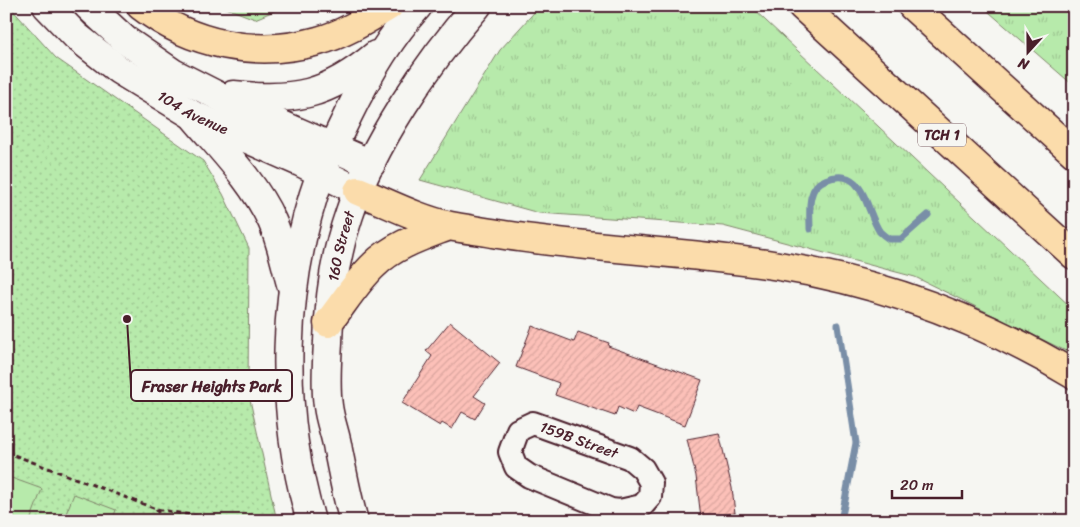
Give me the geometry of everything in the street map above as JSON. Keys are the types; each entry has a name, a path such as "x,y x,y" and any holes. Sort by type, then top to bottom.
{"highway":[{"path":"141,6 166,23 193,35 222,44 264,48 319,41 342,33 362,23 389,6"},
{"path":"912,6 1074,153"},
{"name":"TCH 1","path":"804,9 1074,255"},
{"path":"358,191 398,208 449,226 546,242 750,262 813,272 864,283 914,299 978,324 1074,375"},
{"path":"328,323 372,266 415,239 449,226"}],"main road":[{"name":"104 Avenue","path":"47,6 76,36 119,70 191,114 358,191"},
{"name":"104 Avenue","path":"88,6 125,40 174,73 209,92 371,164"},
{"path":"311,521 300,473 290,410 288,357 293,293 302,242 322,173 333,146 364,83 387,46 418,6"},
{"name":"160 Street","path":"354,521 343,481 328,405 328,323 337,259 349,215 358,191 388,131 430,66 477,6"},
{"path":"209,92 268,98 300,96 331,85 357,71 387,46"},
{"path":"191,114 242,174 264,207 278,238 293,293"}],"street":[{"name":"159B Street","path":"534,423 630,458 643,469 650,484 650,497 642,506 620,512 608,509 592,512 516,467 510,452 518,430 534,423"}],"path":[{"path":"6,452 156,510 224,521"},
{"path":"156,510 163,521"}],"green space":[{"path":"6,6 9,6 56,58 203,161 223,194 249,248 248,391 277,521 6,521"},
{"path":"221,6 286,6 255,19"},
{"path":"540,6 750,6 1074,310 1074,355 915,277 723,226 539,213 420,180 500,50"},
{"path":"982,6 1074,6 1074,86"},
{"path":"6,476 42,489 30,521 6,521"},
{"path":"74,494 116,510 112,521 63,521"}],"building":[{"path":"450,322 500,363 474,396 485,403 475,419 462,412 452,429 442,423 440,426 402,403 432,356 426,351"},
{"path":"532,326 574,342 578,332 609,343 608,346 702,380 685,425 637,407 634,414 618,407 615,416 555,395 559,383 516,367"},
{"path":"719,433 732,488 735,513 701,518 696,476 687,439"}],"waterway":[{"path":"810,229 810,201 815,188 825,180 838,177 848,178 856,184 862,192 880,232 889,239 901,239 928,215"},
{"path":"838,325 856,443 841,521"}],"place":[{"name":"Fraser Heights Park","path":"127,319"}]}
